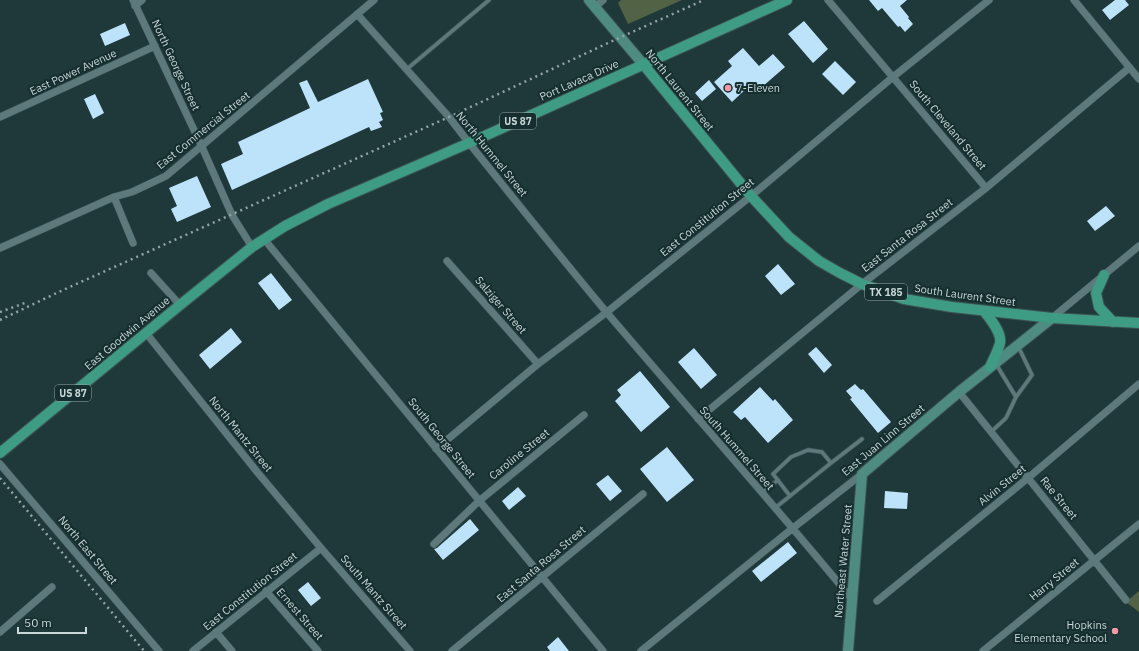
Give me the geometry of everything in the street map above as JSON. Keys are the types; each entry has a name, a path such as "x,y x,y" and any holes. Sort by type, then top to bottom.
{"main road":[{"name":"Port Lavaca Drive","path":"252,247 285,226 328,204 468,144 787,0"},
{"name":"North Laurent Street","path":"643,64 751,196"},
{"name":"South Laurent Street","path":"751,196 789,237 820,261 862,284 904,299 952,308 1052,318 1139,323"},
{"name":"East Goodwin Avenue","path":"0,453 252,247"},
{"path":"1104,275 1096,293 1099,307 1113,322"},
{"path":"984,311 999,335 1000,342 992,365"}],"street":[{"path":"134,3 142,0"},
{"name":"East Commercial Street","path":"0,248 114,197 132,192 166,176 374,0"},
{"path":"592,4 603,0"},
{"name":"South Cleveland Street","path":"828,0 986,188"},
{"name":"East Constitution Street","path":"436,449 538,364 607,312 751,196 893,77 989,0"},
{"path":"1074,0 1139,79"},
{"name":"North George Street","path":"134,3 202,147 232,215 252,247"},
{"name":"North Laurent Street","path":"592,4 643,64"},
{"name":"North Hummel Street","path":"357,14 449,117 468,144 607,312"},
{"name":"East Power Avenue","path":"0,117 155,46"},
{"name":"East Santa Rosa Street","path":"698,419 862,284 986,188 1129,68"},
{"path":"114,197 134,243"},
{"name":"South George Street","path":"264,239 603,651"},
{"name":"East Juan Linn Street","path":"641,651 862,474 959,392 1139,246"},
{"name":"Salziger Street","path":"447,261 538,364"},
{"path":"151,273 180,305"},
{"name":"South Hummel Street","path":"607,312 852,598"},
{"name":"North Mantz Street","path":"146,333 320,548"},
{"name":"Alvin Street","path":"877,601 1028,478 1139,384"},
{"name":"Rae Street","path":"959,392 1126,600"},
{"name":"Caroline Street","path":"434,544 479,501 584,415"},
{"name":"North East Street","path":"0,464 159,651"},
{"name":"Northeast Water Street","path":"848,651 862,474"},
{"name":"East Santa Rosa Street","path":"452,651 643,494"},
{"name":"Harry Street","path":"983,651 1139,524"},
{"name":"East Constitution Street","path":"193,651 320,548"},
{"name":"South Mantz Street","path":"320,548 410,651"},
{"path":"0,632 52,587"},
{"name":"Ernest Street","path":"266,591 318,651"},
{"path":"216,632 232,651"}],"lane":[{"path":"406,69 489,0"},
{"path":"991,432 1006,418 1016,397 1032,375 1018,345"},
{"path":"992,365 1016,397"},
{"path":"775,508 862,439"},
{"path":"790,496 773,474 791,457 808,450 822,452 831,463"},
{"path":"762,492 778,480"}],"green space":[{"path":"621,0 682,0 628,24 618,3"},
{"path":"1139,591 1139,612 1126,602"}],"building":[{"path":"869,0 907,0 900,6 913,24 905,32 900,26 898,27 882,8 878,11"},
{"path":"1115,0 1125,0 1129,5 1110,20 1102,10"},
{"path":"804,21 828,49 813,63 788,34"},
{"path":"125,23 130,35 105,46 100,34"},
{"path":"743,48 759,66 773,54 785,67 755,93 749,86 732,102 714,82 732,66 728,61"},
{"path":"835,61 856,82 843,95 822,74"},
{"path":"368,79 383,112 380,113 383,120 379,122 382,127 371,131 369,127 232,190 221,164 243,154 238,142 310,108 299,83 307,80 318,102"},
{"path":"709,80 716,89 702,101 695,93"},
{"path":"95,94 104,113 93,119 84,99"},
{"path":"197,176 211,207 177,222 171,209 177,206 169,188"},
{"path":"1106,206 1115,216 1095,231 1087,221"},
{"path":"778,264 795,284 781,295 765,276"},
{"path":"271,273 292,300 279,310 258,283"},
{"path":"231,328 242,342 210,369 199,355"},
{"path":"816,347 832,365 824,373 808,354"},
{"path":"694,348 717,375 701,389 678,362"},
{"path":"640,371 670,407 641,432 615,401 621,395 617,390"},
{"path":"855,384 861,390 863,389 891,422 878,433 850,399 852,398 846,391"},
{"path":"760,387 773,401 775,399 793,420 768,443 745,417 741,420 733,412"},
{"path":"667,447 694,480 667,502 640,469"},
{"path":"608,475 622,491 610,501 596,484"},
{"path":"518,487 526,496 509,510 502,501"},
{"path":"885,491 908,493 907,509 884,508"},
{"path":"470,519 479,530 443,560 434,549"},
{"path":"788,542 797,553 761,582 752,571"},
{"path":"308,582 321,598 311,606 298,590"},
{"path":"558,637 569,651 550,651 547,647"}],"railway":[{"path":"0,320 63,290 449,117 704,0"},
{"path":"0,312 25,303"},
{"path":"0,478 144,651"}],"place":[{"name":"7-Eleven","path":"728,88"},
{"name":"Hopkins Elementary School","path":"1115,631"}]}
